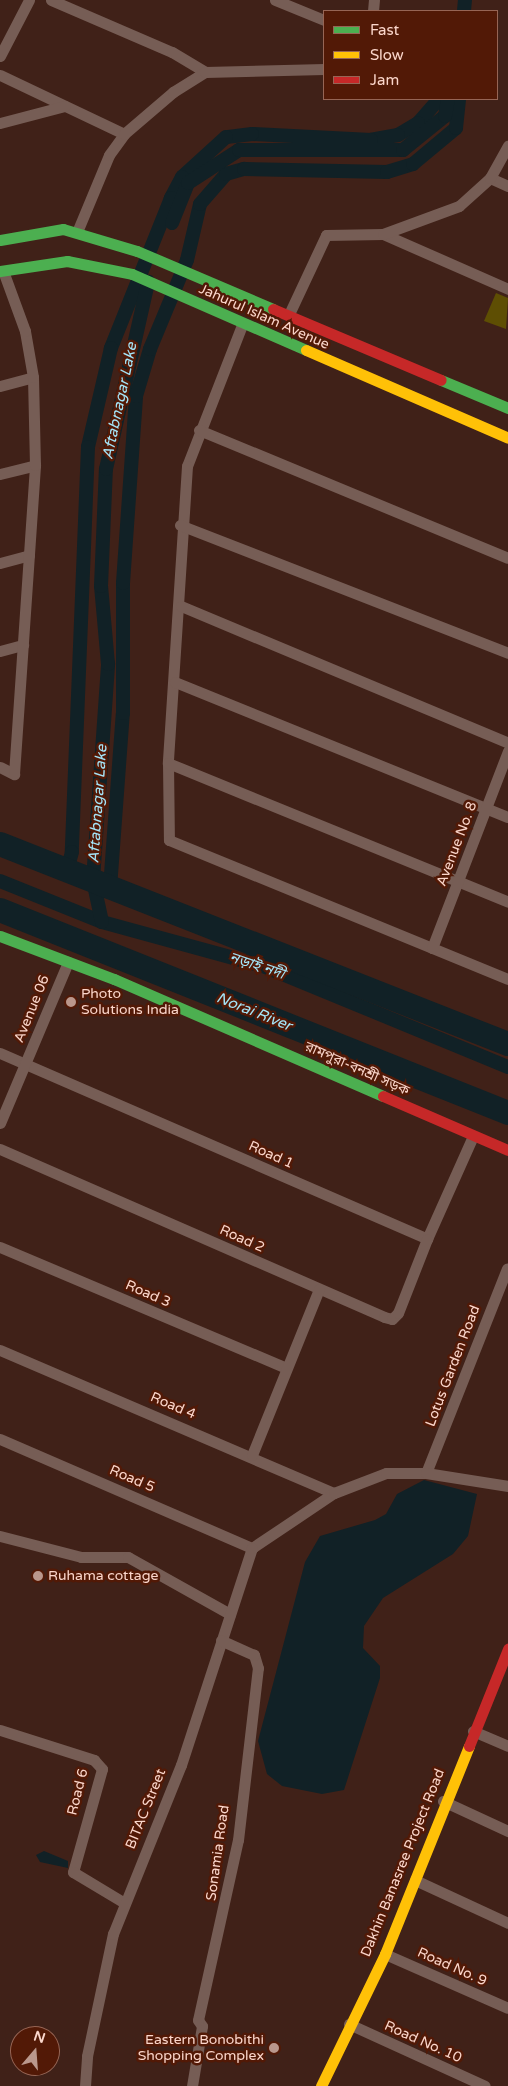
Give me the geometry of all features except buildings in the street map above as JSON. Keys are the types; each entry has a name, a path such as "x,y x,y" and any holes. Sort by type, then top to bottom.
{"street":[{"path":"0,56 28,0"},
{"path":"51,0 172,52 205,72"},
{"path":"275,0 323,20"},
{"path":"77,232 88,199 124,134 173,92 205,72 323,69"},
{"path":"0,75 124,134"},
{"path":"0,123 65,106"},
{"path":"290,312 326,235 383,234 459,206 490,178 508,146"},
{"path":"490,178 508,186"},
{"name":"Jahurul Islam Avenue","path":"0,240 49,230 77,232 137,252 290,312 508,408"},
{"path":"383,234 508,289"},
{"name":"Jahurul Islam Avenue","path":"1,271 67,261 132,274 242,325 508,438"},
{"path":"0,767 14,774 35,465 33,377 24,331 1,271"},
{"path":"242,325 198,430 186,466 180,525 181,606 168,763 169,840 508,979"},
{"path":"0,386 33,377"},
{"path":"198,430 508,558"},
{"path":"0,474 35,465"},
{"path":"180,525 508,654"},
{"path":"0,563 30,555"},
{"path":"181,606 508,743"},
{"path":"0,651 23,645"},
{"path":"175,682 508,817"},
{"name":"Avenue No. 8","path":"432,948 508,751"},
{"path":"168,763 508,902"},
{"name":"রামপুরা-বনশ্রী সড়ক","path":"0,936 68,962 508,1150"},
{"name":"Avenue 06","path":"0,1123 68,962"},
{"name":"Road 1","path":"0,1053 427,1239"},
{"path":"427,1239 473,1136"},
{"name":"Road 2","path":"0,1149 318,1290 392,1319 427,1239"},
{"name":"Road 3","path":"0,1247 284,1368"},
{"name":"Lotus Garden Road","path":"426,1473 507,1268"},
{"path":"252,1455 284,1368 318,1290"},
{"name":"Road 4","path":"0,1350 252,1455 334,1492"},
{"name":"Road 5","path":"0,1439 252,1548"},
{"path":"252,1548 334,1492 386,1473 426,1473 508,1486"},
{"path":"0,1536 81,1557 128,1557 230,1614"},
{"name":"BITAC Street","path":"85,2086 87,2056 123,1902 181,1765 252,1548"},
{"name":"Sonamia Road","path":"192,2086 202,2026 198,2020 238,1840 258,1668 254,1655 221,1640"},
{"name":"Dakhin Banasree Project Road","path":"321,2086 349,2024 385,1954 415,1880 443,1801 507,1656"},
{"name":"Road 6","path":"0,1730 94,1760 102,1769 73,1872 123,1902"},
{"path":"473,1731 508,1746"},
{"path":"443,1801 508,1831"},
{"path":"415,1880 508,1923"},
{"name":"Road No. 9","path":"385,1954 508,2008"},
{"name":"Road No. 10","path":"349,2024 485,2086"}],"shaded area":[{"path":"496,293 508,298 506,329 484,321"},
{"path":"424,1480 477,1494 468,1536 453,1554 383,1598 364,1626 363,1648 380,1666 380,1678 344,1790 322,1794 282,1786 267,1774 258,1741 305,1562 320,1536 375,1520 386,1514 397,1494"},
{"path":"44,1851 68,1861 68,1868 40,1862 36,1855"}],"waterway":[{"name":"Aftabnagar Lake","path":"464,10 465,0"},
{"name":"Aftabnagar Lake","path":"438,100 418,123 398,135 371,140 252,134 226,137 182,177 171,198 111,348 88,447 72,852 67,871 110,888 123,713 123,583 136,396 150,349 187,260 200,204 226,174 244,169 387,172 413,164 456,128 459,100"},
{"name":"Aftabnagar Lake","path":"172,223 188,183 239,150 403,150 445,116 448,100"},
{"name":"Aftabnagar Lake","path":"102,922 93,880 108,664 101,586 106,469 148,282"},
{"name":"Norai River","path":"0,844 508,1044"},
{"name":"নড়াই নদী","path":"0,881 102,922 263,966 508,1067"},
{"name":"Norai River","path":"0,910 508,1113"}],"traffic: fast":[{"path":"0,240 63,229 137,251 273,309"},
{"path":"0,271 67,261 132,274 306,350"},
{"path":"441,380 508,408"},
{"path":"0,936 114,979 383,1096"}],"traffic: slow":[{"path":"306,350 508,438"},
{"path":"321,2086 385,1954 469,1746"}],"traffic: jam":[{"path":"273,309 441,380"},
{"path":"383,1096 508,1150"},
{"path":"469,1746 508,1649"}],"place":[{"name":"Photo Solutions India","path":"71,1002"},
{"name":"Ruhama cottage","path":"38,1576"},
{"name":"Eastern Bonobithi Shopping Complex","path":"274,2048"}]}
